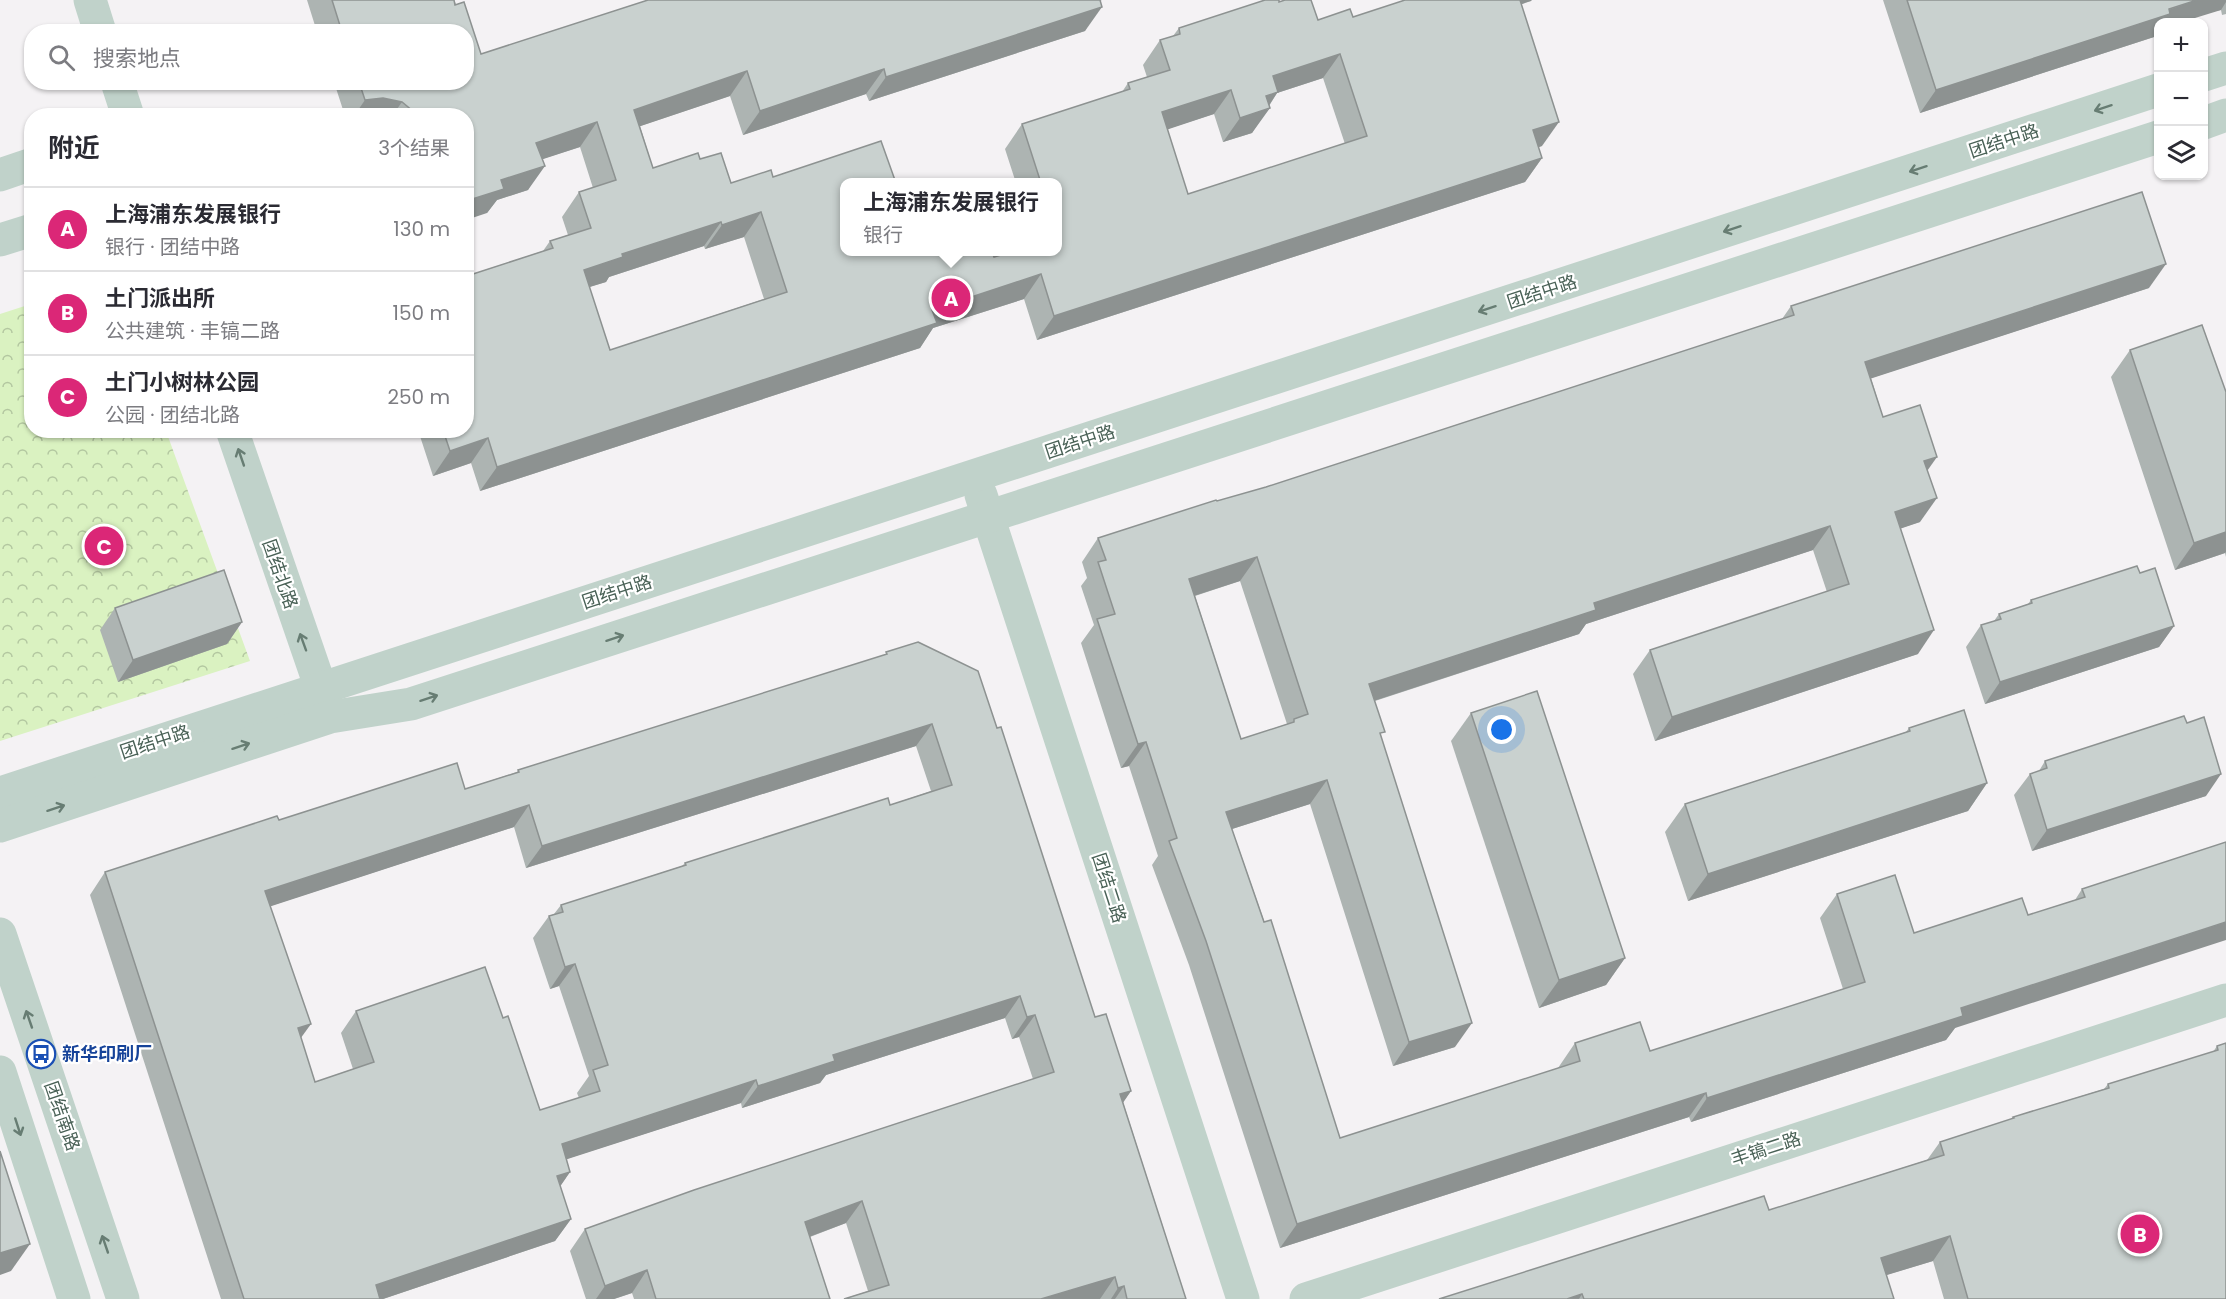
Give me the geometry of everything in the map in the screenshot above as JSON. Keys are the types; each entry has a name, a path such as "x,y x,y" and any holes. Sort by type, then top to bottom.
{"street":[{"path":"90,0 98,24"},
{"path":"2208,74 2226,68"},
{"path":"120,90 125,108"},
{"name":"团结中路","path":"0,826 325,703 975,477 2154,91"},
{"path":"2208,122 2226,115"},
{"name":"团结中路","path":"0,793 325,703 411,704 2154,138"},
{"path":"0,174 24,166"},
{"path":"0,240 24,232"},
{"name":"团结北路","path":"235,438 325,703"},
{"name":"团结二路","path":"975,477 1243,1299"},
{"name":"团结南路","path":"0,934 123,1299"},
{"name":"丰镐二路","path":"1306,1299 2226,1000"},
{"path":"0,1072 74,1299"}],"green space":[{"path":"24,306 24,438 169,438 250,661 0,741 0,314"}],"building":[{"path":"332,0 454,0 455,5 464,2 471,24 340,24"},
{"path":"648,0 1100,0 1102,7 886,77 884,69 760,111 747,71 634,110 653,168 698,153 700,159 721,153 731,183 771,170 773,177 881,141 894,178 840,178 840,256 1062,256 1062,178 1039,178 1022,124 1130,89 1128,83 1170,70 1160,40 1180,34 1179,28 1265,0 1279,0 1279,2 1311,0 1318,20 1350,9 1353,17 1405,0 1520,0 1559,122 1533,130 1542,158 1054,316 1041,274 932,310 937,323 497,467 488,438 450,451 446,438 474,438 474,274 553,248 550,241 591,228 579,192 616,180 597,122 536,143 545,166 501,180 504,189 474,198 474,108 409,108 402,102 383,98 365,100 362,90 474,90 474,33 481,54","holes":["1340,54 1367,136 1188,194 1162,112 1231,90 1240,118 1270,108 1266,96 1278,92 1273,76","761,212 787,292 610,350 584,270 623,257 622,254 721,222 722,225"]},
{"path":"1907,0 2197,0 2169,9 2170,14 1936,90"},
{"path":"2142,192 2166,264 1865,362 1883,417 1920,405 1937,457 1924,461 1937,498 1895,512 1934,630 1672,717 1650,650 1849,584 1830,526 1594,603 1596,610 1369,684 1385,732 1380,733 1472,1023 1409,1042 1327,780 1226,812 1264,922 1271,920 1340,1138 1580,1061 1575,1043 1640,1022 1650,1051 1865,982 1837,894 1895,875 1914,933 2022,898 2028,915 2085,897 2082,889 2226,842 2226,922 1961,1008 1963,1016 1707,1098 1706,1093 1297,1224 1206,941 1169,841 1177,838 1146,742 1138,744 1097,619 1115,614 1098,562 1106,560 1098,538 1216,500 1266,487 1794,315 1791,306","holes":["1257,557 1308,714 1294,719 1294,722 1241,739 1189,579"]},
{"path":"2202,325 2226,392 2226,532 2194,543 2130,350"},
{"path":"2137,566 2140,573 2155,568 2174,626 2000,682 1981,625 2001,619 1999,614 2032,603 2031,600"},
{"path":"224,570 242,622 133,660 115,608"},
{"path":"918,642 978,671 997,728 1001,727 1095,1017 1106,1014 1131,1091 1120,1094 1186,1299 1127,1299 1124,1286 1118,1288 1115,1277 1041,1299 844,1299 889,1285 862,1201 805,1222 830,1299 656,1299 647,1270 605,1286 585,1229 694,1190 1054,1072 1035,1015 1027,1017 1020,996 833,1055 835,1061 758,1086 756,1080 562,1144 570,1172 557,1176 571,1219 376,1285 380,1299 244,1299 105,872 277,816 279,820 457,763 465,789 519,772 518,770 887,654 886,652","holes":["932,724 952,785 890,805 888,798 561,905 563,912 549,916 565,967 575,964 608,1065 593,1070 600,1091 540,1110 508,1016 503,1018 485,967 356,1011 374,1062 315,1082 298,1028 311,1024 265,891 529,805 542,846"]},
{"path":"1537,691 1625,958 1559,980 1471,713"},
{"path":"1964,710 1987,783 1708,874 1685,804 1910,731 1909,728"},
{"path":"2184,716 2187,723 2204,717 2221,774 2047,830 2030,774 2047,768 2045,761"},
{"path":"2226,1043 2226,1299 1968,1299 1950,1236 1881,1258 1894,1299 1584,1299 1582,1294 1567,1299 1439,1299 1764,1196 1769,1210 1944,1155 1940,1142 2109,1088 2108,1084 2218,1050 2217,1046"},
{"path":"0,1151 30,1244 0,1253"}],"place":[{"name":"上海浦东发展银行","path":"951,298"},
{"name":"土门小树林公园","path":"104,546"},
{"name":"新华印刷厂","path":"41,1054"},
{"name":"土门派出所","path":"2140,1234"}]}
